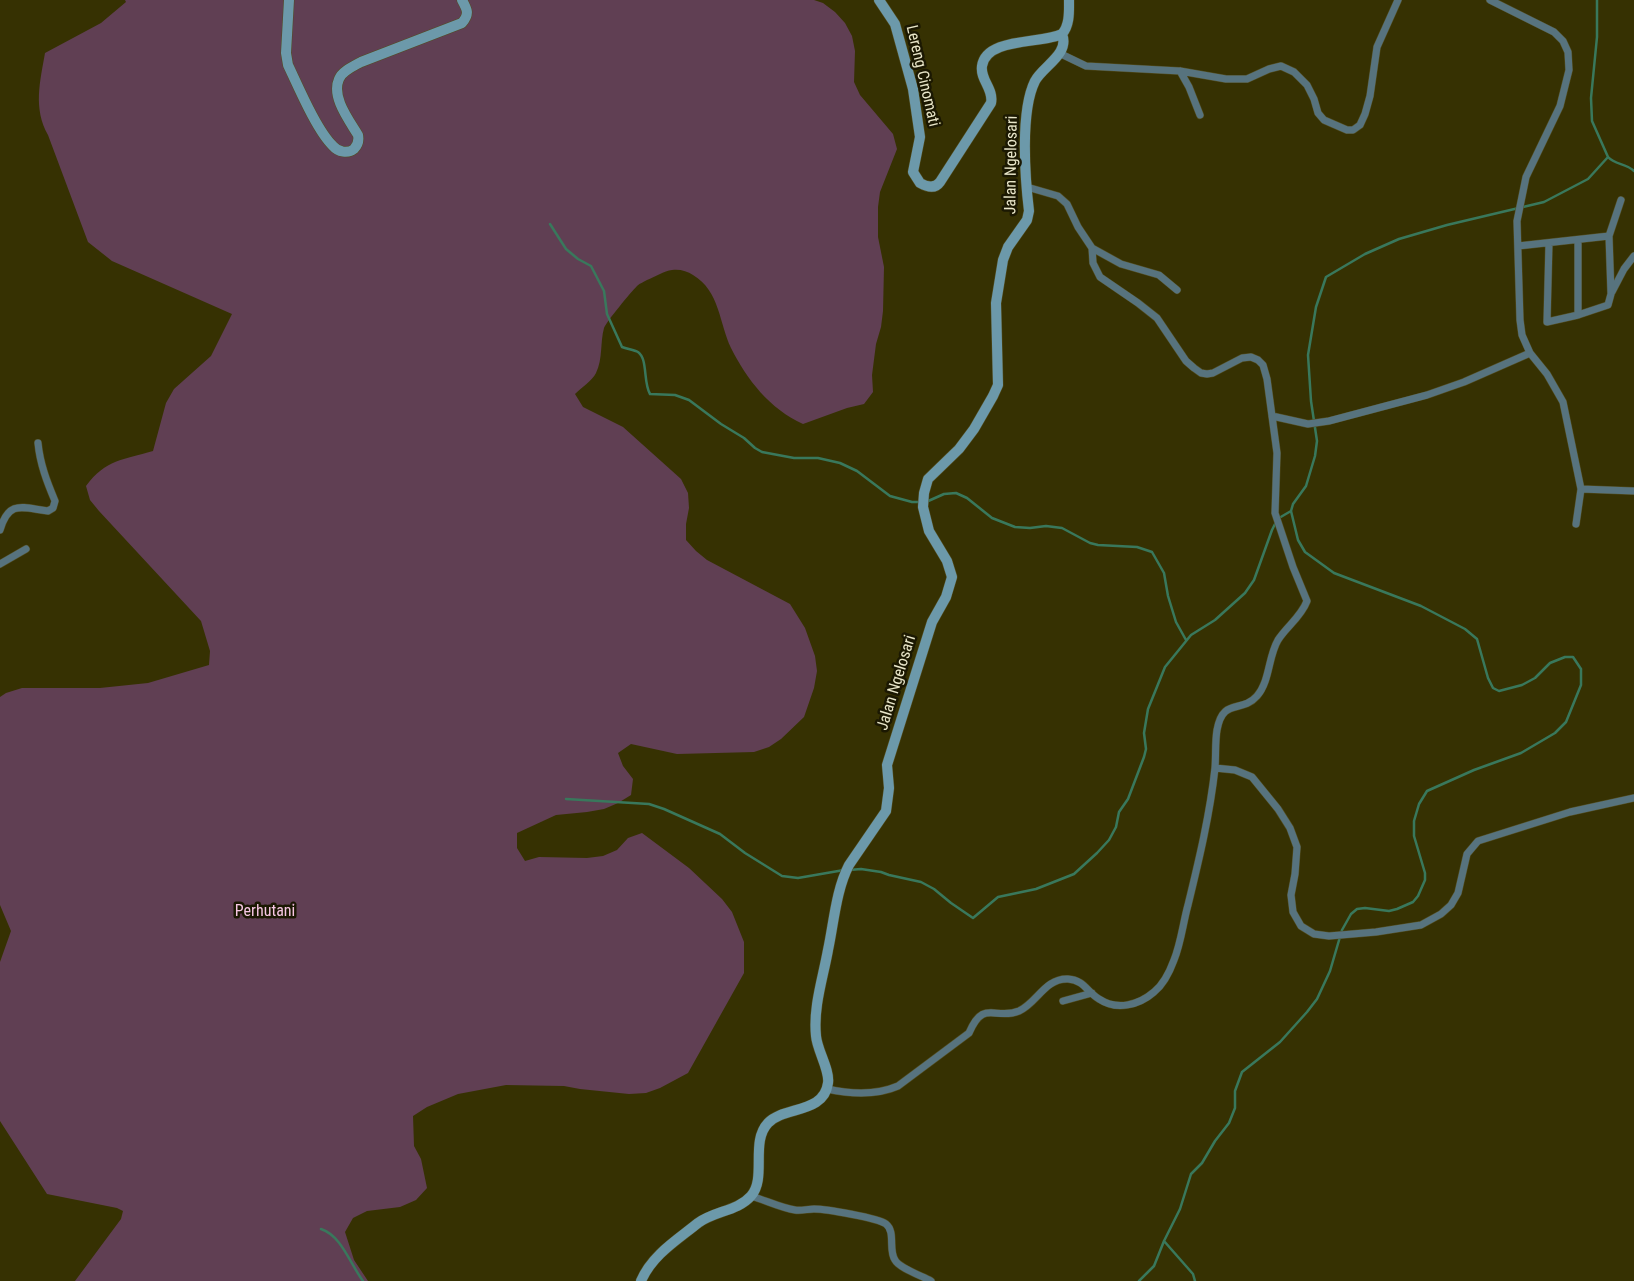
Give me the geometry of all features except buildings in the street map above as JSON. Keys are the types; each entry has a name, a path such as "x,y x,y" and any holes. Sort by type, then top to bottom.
{"street":[{"path":"289,0 286,53 288,65 320,129 332,145 339,151 344,152 355,148 358,135 339,100 339,78 347,70 361,62 462,23 467,18 468,10 462,0"},
{"name":"Lereng Cinomati","path":"879,0 898,30 913,89 920,137 913,168 914,175 920,183 932,187 939,185 991,103 992,98 982,76 982,63 987,56 994,50 1009,44 1050,38 1062,34"},
{"path":"1069,0 1068,23 1062,34 1064,43 1059,53 1086,66 1180,71 1226,79 1247,79 1281,66 1294,72 1307,84 1318,113 1324,120 1347,130 1353,130 1360,125 1365,114 1370,96 1377,47 1398,0"},
{"path":"1490,0 1554,32 1564,42 1568,52 1569,70 1560,106 1526,178 1517,221 1522,335 1530,353 1548,374 1563,402 1582,489 1576,524"},
{"name":"Jalan Ngelosari","path":"827,1089 828,1080 816,1036 816,1014 839,894 847,869 886,811 889,788 888,765 893,746 932,622 946,597 952,577 947,561 929,530 923,507 924,493 928,478 959,449 974,429 998,385 996,302 1003,260 1008,247 1027,220 1029,211 1024,150 1030,93 1035,80 1059,53"},
{"path":"1180,71 1200,114"},
{"path":"1027,187 1058,196 1067,204 1078,227 1092,248 1121,264 1159,275 1177,290"},
{"path":"1549,243 1547,322 1578,316 1608,305 1610,294 1609,236 1621,200"},
{"path":"1518,246 1609,236"},
{"path":"1578,240 1578,316"},
{"path":"640,1281 658,1255 704,1218 737,1206 756,1190 758,1149 767,1124 774,1119 807,1108 817,1101 827,1089 845,1093 875,1093 885,1092 898,1086 969,1033 975,1019 990,1012 998,1014 1018,1011 1045,987 1053,983 1067,979 1076,981 1084,984 1098,999 1111,1004 1125,1006 1136,1004 1155,992 1166,978 1175,958 1203,840 1215,768 1217,730 1221,716 1231,707 1248,703 1262,690 1278,641 1301,614 1307,601 1275,513 1277,453 1266,372 1258,360 1251,357 1242,358 1213,373 1201,373 1186,361 1157,318 1100,276 1093,263 1092,248"},
{"path":"1610,294 1624,269 1634,256"},
{"path":"1272,416 1308,424 1329,421 1427,396 1530,353"},
{"path":"0,530 3,520 10,510 24,506 48,511 53,508 55,501 39,458 38,443"},
{"path":"1582,489 1634,491"},
{"path":"0,564 26,549"},
{"path":"1215,768 1235,770 1252,778 1278,809 1290,828 1296,846 1295,874 1291,895 1293,912 1301,926 1314,934 1329,936 1352,935 1421,925 1441,914 1451,905 1458,893 1467,854 1478,841 1570,812 1634,798"},
{"path":"1063,1001 1092,993"},
{"path":"751,1196 793,1210 835,1211 882,1222 891,1231 895,1261 931,1281"}],"green space":[{"name":"Perhutani","path":"125,0 814,0 823,3 845,23 852,36 855,51 854,82 860,95 893,134 897,149 880,192 878,207 878,237 884,267 883,311 872,375 873,392 864,404 803,424 791,418 770,402 744,371 731,348 718,308 709,290 693,275 686,271 678,270 666,272 641,283 625,300 604,328 600,362 596,373 575,394 583,407 623,427 681,479 688,493 689,508 686,540 707,560 790,604 805,628 815,656 817,671 814,688 804,717 781,739 769,747 754,752 677,754 631,744 618,753 623,766 633,779 631,795 604,809 556,815 517,833 517,848 525,861 539,857 587,858 603,856 617,850 628,838 642,833 689,868 722,899 732,912 744,942 744,973 688,1073 660,1088 646,1093 629,1094 564,1086 506,1085 458,1094 427,1107 413,1116 414,1146 421,1159 427,1188 416,1200 400,1207 367,1211 353,1218 345,1232 354,1260 368,1281 75,1281 121,1219 123,1211 117,1208 47,1194 0,1121 0,962 11,931 0,905 0,697 22,688 100,688 148,683 209,665 210,651 201,621 99,511 90,500 86,486 93,477 108,465 153,451 166,403 174,389 211,356 232,314 112,261 88,242 43,125 40,115 39,95 45,53 101,23 126,2"}],"waterway":[{"path":"1279,518 1291,511 1293,504 1306,486 1315,456 1317,441 1311,401 1308,355 1316,307 1326,277 1365,254 1399,239 1447,225 1544,202 1588,179 1608,157 1592,121 1591,98 1597,37 1597,0"},
{"path":"1608,157 1634,171"},
{"path":"550,224 566,249 578,259 591,266 604,291 607,314 622,347 638,352 641,355 650,394 675,395 689,400 762,452 794,458 818,458 840,463 857,471 890,496 912,502 921,502"},
{"path":"926,502 944,494 956,493 967,498 992,518 1015,527 1046,526 1062,528 1090,543 1137,547 1152,552 1164,573 1168,596 1176,622 1186,640"},
{"path":"1139,1281 1154,1266 1180,1209 1191,1174 1202,1163 1215,1141 1229,1123 1235,1108 1235,1091 1242,1072 1280,1042 1317,999 1330,971 1342,930 1351,914 1357,909 1365,908 1389,911 1397,909 1413,902 1418,896 1425,880 1425,873 1414,836 1414,821 1419,804 1427,791 1474,770 1521,753 1555,733 1566,722 1581,685 1581,669 1573,657 1565,657 1550,663 1535,678 1522,685 1499,691 1493,688 1488,678 1477,639 1465,629 1421,606 1334,573 1305,552 1298,540 1291,511"},
{"path":"849,870 861,869 881,872 921,882 934,889 973,918 998,897 1036,889 1074,874 1109,840 1116,827 1119,812 1128,799 1144,757 1146,749 1144,733 1148,709 1165,667 1191,635 1215,620 1245,593 1254,580 1276,522"},
{"path":"566,799 649,804 664,809 720,834 745,853 782,876 798,878 844,870"},
{"path":"321,1229 335,1238 340,1244 363,1281"},
{"path":"1164,1241 1193,1274 1195,1281"}]}
